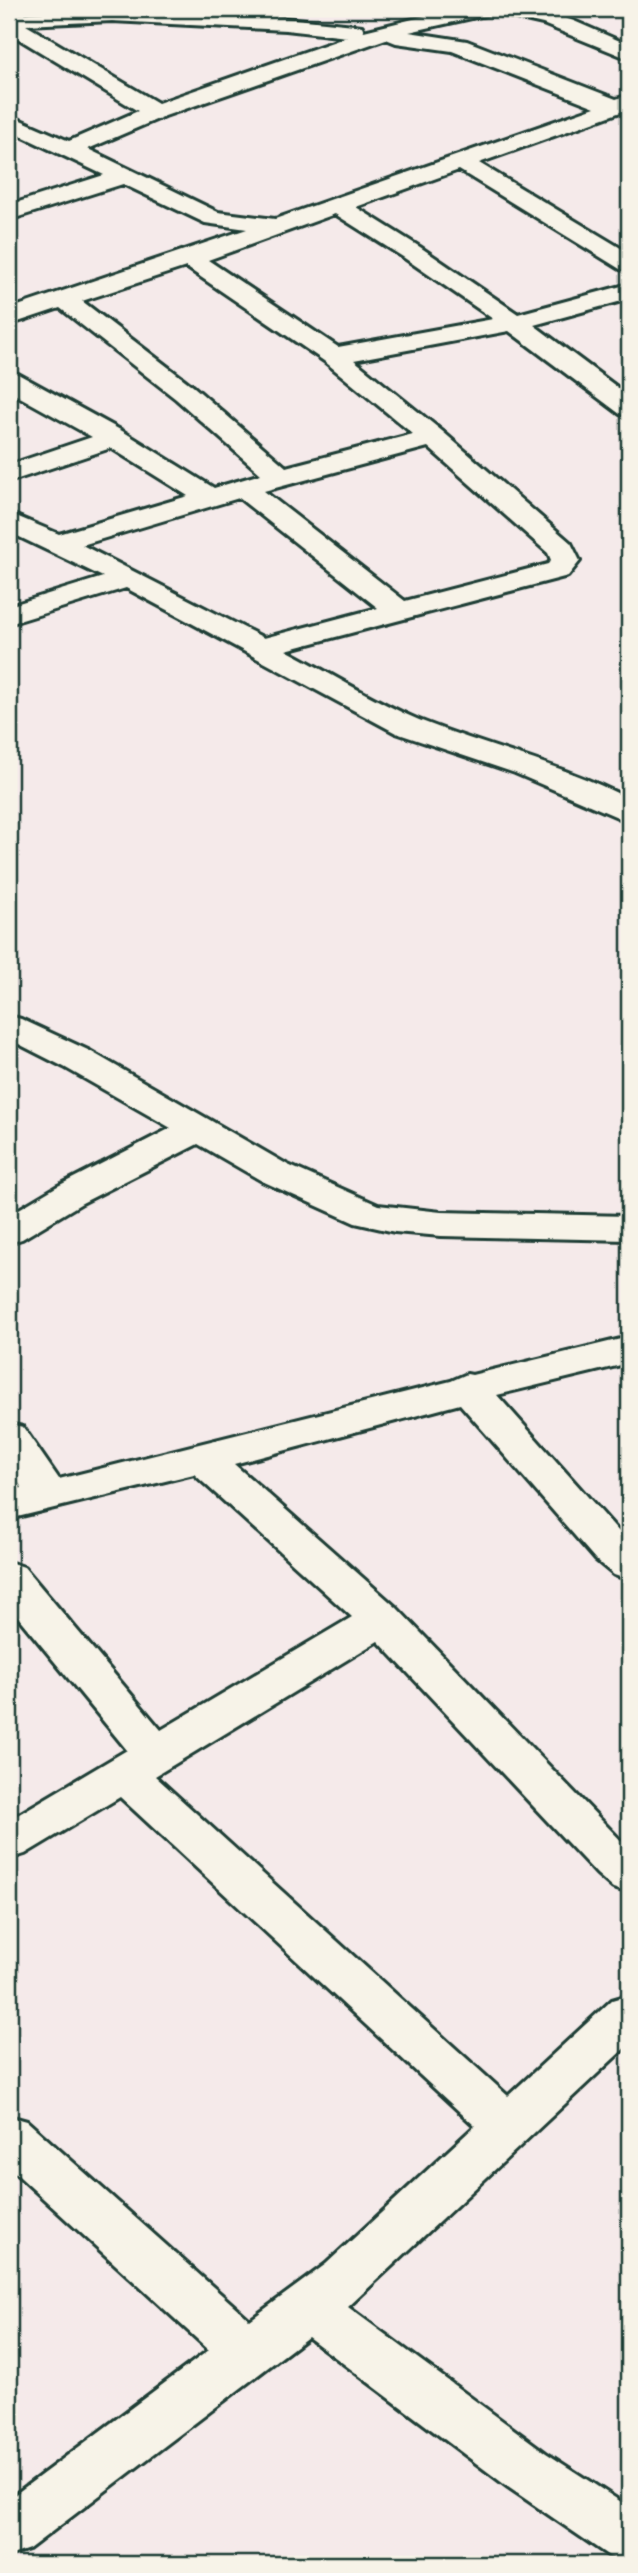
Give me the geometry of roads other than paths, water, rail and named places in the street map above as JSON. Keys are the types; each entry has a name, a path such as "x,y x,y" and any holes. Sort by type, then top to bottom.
{"street":[{"path":"306,9 365,34"},
{"path":"69,149 157,111 365,34 486,9"},
{"path":"501,9 520,10 557,22 629,53"},
{"path":"10,24 56,15 112,15 286,24 438,41 459,46 621,113"},
{"path":"10,24 117,91 157,111"},
{"path":"9,317 190,258 589,117 621,113"},
{"path":"9,122 213,218 278,227"},
{"path":"461,162 629,264"},
{"path":"9,213 124,176"},
{"path":"336,205 408,247 516,322 629,408"},
{"path":"213,218 230,242"},
{"path":"190,258 333,356 433,437 561,549 566,561 558,570 259,648"},
{"path":"333,356 516,322 629,291"},
{"path":"65,300 185,393 281,477"},
{"path":"9,380 114,438 211,498"},
{"path":"56,544 281,477 433,437"},
{"path":"9,474 114,438"},
{"path":"243,488 400,611"},
{"path":"9,521 129,578 407,726 526,766 599,796 629,812"},
{"path":"9,615 129,578"},
{"path":"9,1026 77,1059 275,1173 368,1215 441,1224 629,1228"},
{"path":"9,1231 69,1195 198,1129"},
{"path":"9,1505 203,1459 467,1387 629,1350"},
{"path":"467,1387 611,1550 629,1565"},
{"path":"9,1437 49,1496"},
{"path":"203,1459 382,1619 613,1862 629,1875"},
{"path":"9,1577 139,1764 508,2126"},
{"path":"9,1842 382,1619"},
{"path":"9,2531 344,2280 629,2014"},
{"path":"9,2136 248,2352"},
{"path":"308,2307 527,2470 629,2538"}]}
